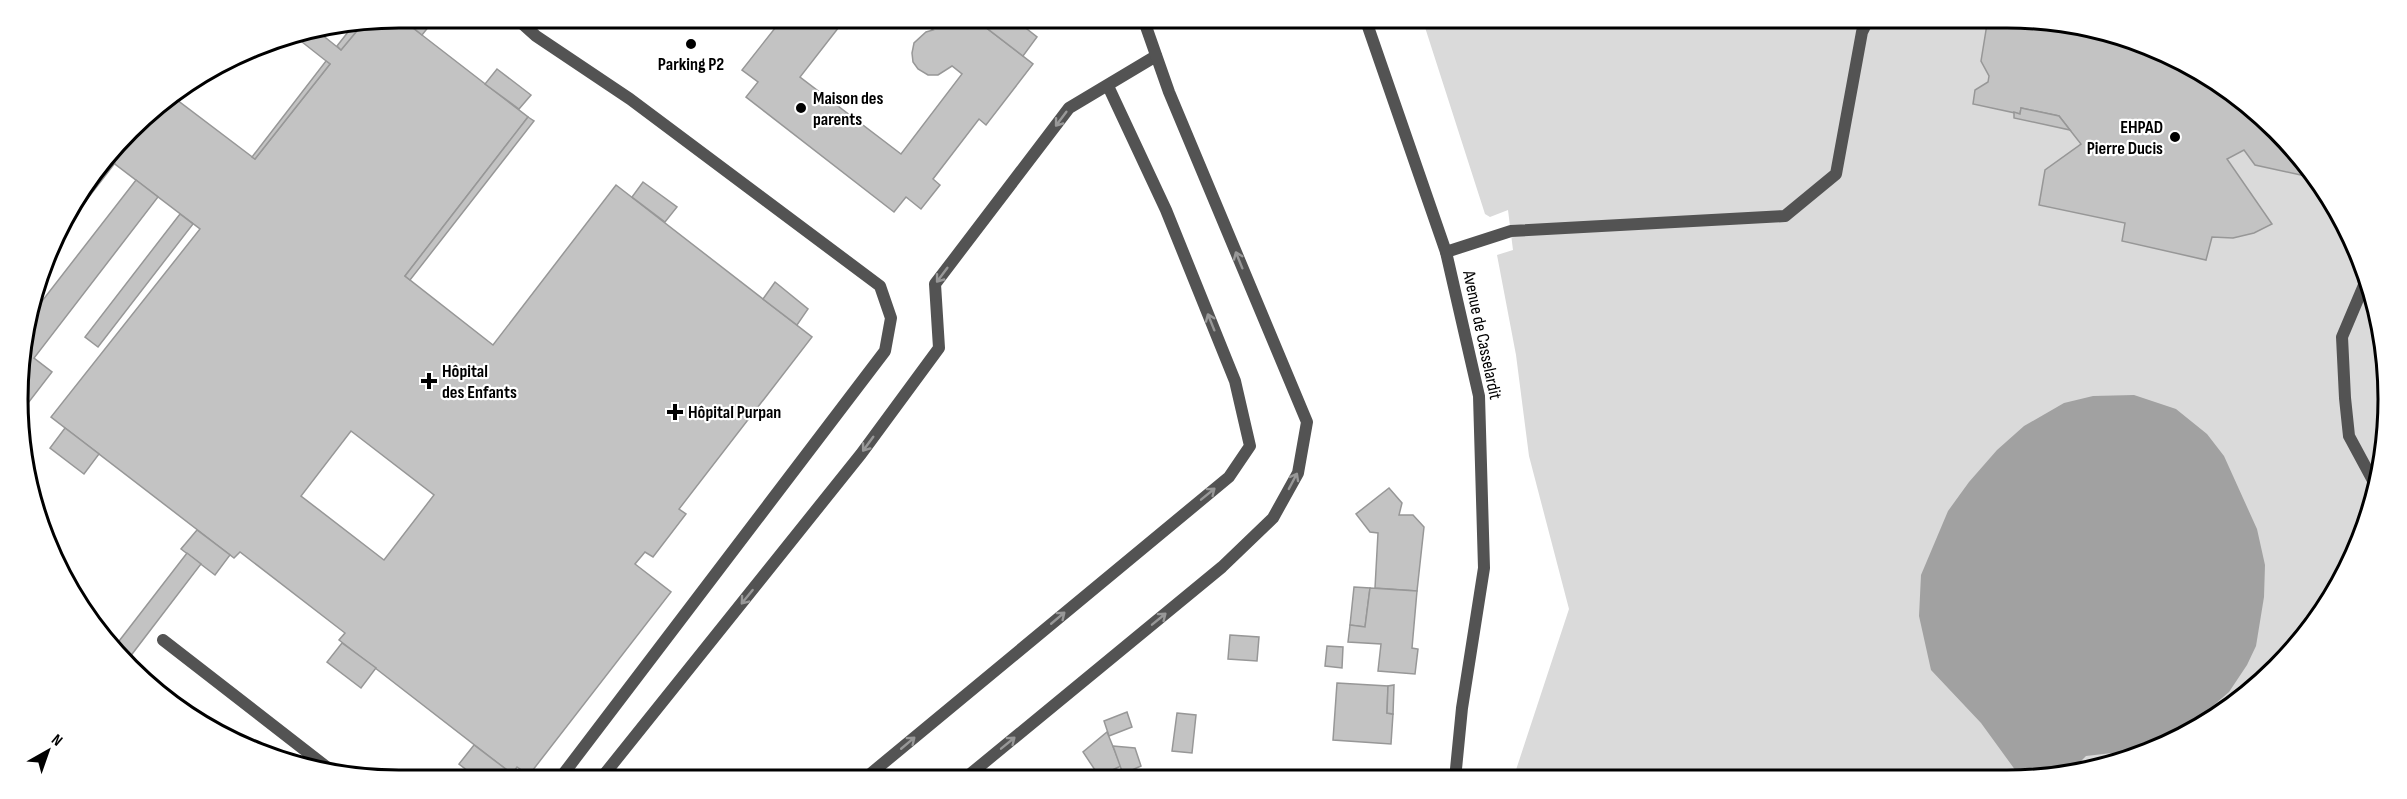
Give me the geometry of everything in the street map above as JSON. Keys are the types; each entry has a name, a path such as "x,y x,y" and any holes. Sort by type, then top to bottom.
{"street":[{"path":"527,28 630,99 880,286 891,318 885,351 566,770"},
{"path":"975,770 1222,567 1273,518 1298,473 1307,422 1180,117 1146,28"},
{"name":"Avenue de Casselardit","path":"1368,28 1446,252 1479,396 1484,568 1462,708 1456,770"},
{"path":"1446,252 1511,231 1785,216 1836,174 1864,28"},
{"path":"608,770 861,454 939,348 936,284 1069,108 1156,56"},
{"path":"875,770 1229,477 1250,446 1235,381 1166,210 1108,86"},
{"path":"2362,290 2342,337 2349,436 2370,476"},
{"path":"163,640 319,761"}],"shaded area":[{"path":"1425,28 2008,28 2080,36 2127,48 2193,78 2214,91 2252,121 2270,137 2302,174 2316,193 2340,235 2366,303 2378,375 2378,424 2375,448 2359,519 2340,564 2316,606 2270,662 2233,694 2193,721 2149,742 2104,758 2032,770 1516,770 1569,609 1529,456 1516,355 1497,255 1513,250 1508,210 1490,217 1485,214"},
{"path":"2134,395 2176,409 2207,434 2224,456 2257,529 2265,565 2264,597 2256,646 2247,665 2229,692 2202,716 2172,732 2125,751 2086,756 2080,763 2032,770 2015,770 1981,723 1931,670 1919,616 1921,575 1948,511 1997,450 2024,426 2064,403 2093,396"}],"building":[{"name":"Hôpital des Enfants","path":"413,28 528,117 405,276 493,345 616,185 812,337 679,509 686,514 653,557 645,552 635,564 671,592 533,770 522,770 517,767 515,770 507,770 339,640 345,633 240,552 234,558 51,417 200,229 114,163 137,137 179,101 255,159 330,64 301,41 324,37 341,50 357,31","holes":["351,431 434,495 384,560 301,496"]},
{"path":"413,28 428,28 422,35"},
{"name":"Maison des parents","path":"775,28 838,28 800,77 901,154 962,74 952,66 938,75 928,75 918,69 913,62 914,43 926,32 933,30 930,28 987,28 1033,64 986,125 979,119 933,179 940,185 921,209 906,197 894,212 746,97 758,82 742,70"},
{"path":"987,28 1026,28 1037,37 1023,56"},
{"name":"EHPAD Pierre Ducis","path":"1986,28 2056,32 2127,48 2172,67 2214,91 2270,137 2303,175 2255,165 2244,150 2227,159 2272,224 2254,233 2233,238 2212,237 2206,260 2122,241 2125,223 2039,205 2045,170 2081,144 2059,116 2021,108 2020,114 1973,104 1975,90 1988,82 1989,76 1981,61"},
{"path":"357,31 341,50 337,46 348,33"},
{"path":"326,61 330,64 255,159 252,157"},
{"path":"497,69 531,95 519,109 485,84"},
{"path":"2021,108 2059,116 2070,130 2014,118 2014,112 2020,114"},
{"path":"528,117 534,121 410,280 405,276"},
{"path":"115,163 88,198 105,174"},
{"path":"136,180 158,197 34,358 52,372 28,403 32,351 41,302"},
{"path":"643,182 677,207 665,222 632,197"},
{"path":"180,214 193,224 98,347 85,337"},
{"path":"775,282 808,309 797,325 763,299"},
{"path":"65,428 99,454 84,474 50,448"},
{"path":"1389,488 1402,503 1399,515 1413,515 1424,527 1417,591 1375,588 1378,533 1370,532 1356,514"},
{"path":"197,530 230,555 215,575 181,549"},
{"path":"187,553 201,564 131,655 119,641"},
{"path":"1354,587 1370,588 1365,627 1350,625"},
{"path":"1370,588 1417,591 1412,648 1418,649 1415,674 1378,671 1381,644 1348,642 1350,625 1365,627"},
{"path":"1230,635 1259,637 1257,661 1228,659"},
{"path":"342,643 376,668 361,688 327,662"},
{"path":"1327,646 1343,647 1342,668 1325,666"},
{"path":"1337,683 1388,686 1387,713 1393,714 1391,744 1333,740"},
{"path":"1394,685 1393,714 1387,713 1388,686"},
{"path":"1127,712 1132,727 1109,736 1104,721"},
{"path":"1177,713 1196,715 1192,753 1172,751"},
{"path":"1107,732 1121,766 1112,770 1095,770 1083,752"},
{"path":"474,745 507,770 467,770 459,764"},
{"path":"1113,746 1135,748 1141,766 1132,770 1122,770"}],"place":[{"name":"Parking P2","path":"691,44"},
{"name":"Maison des parents","path":"801,108"},
{"name":"EHPAD Pierre Ducis","path":"2175,137"},
{"name":"Hôpital des Enfants","path":"429,381"},
{"name":"Hôpital Purpan","path":"675,412"}]}
